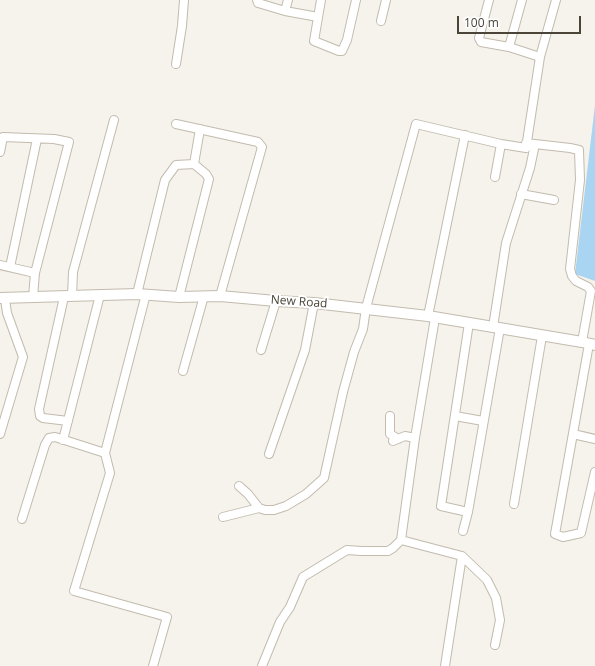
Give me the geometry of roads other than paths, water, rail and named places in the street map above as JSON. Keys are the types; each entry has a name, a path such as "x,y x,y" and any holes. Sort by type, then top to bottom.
{"street":[{"path":"176,64 182,26 184,0"},
{"path":"257,0 258,3 286,11 318,17"},
{"path":"286,11 288,0"},
{"path":"321,0 314,41 339,51 342,51 347,40 356,0"},
{"path":"381,21 386,0"},
{"path":"489,0 479,38 481,42 509,47 540,57"},
{"path":"509,47 522,0"},
{"path":"463,531 468,512 483,421 506,243 530,168 530,143 540,57 556,0"},
{"path":"68,421 43,418 40,416 39,409 73,272 114,120"},
{"path":"176,124 258,142 262,147 220,296"},
{"path":"223,517 259,508 274,510 286,506 306,494 324,478 350,365 363,329 366,308 416,124 501,144 526,148 530,143"},
{"path":"194,164 200,129"},
{"path":"262,666 280,622 290,607 303,578 347,550 388,551 401,540 432,317 465,135"},
{"path":"0,152 3,137 54,139 69,142 35,273 33,297"},
{"path":"10,267 37,139"},
{"path":"530,143 579,150 580,180 570,269 572,276 576,281 588,287 591,291 589,344 555,534 563,537 581,533 595,472"},
{"path":"495,177 501,144"},
{"path":"153,666 167,617 74,591 110,473 105,453 165,180 176,164 194,164 206,174 209,179 193,238 180,297"},
{"path":"521,194 554,200"},
{"path":"0,265 35,273"},
{"name":"New Road","path":"3,298 141,294 180,297 220,296 314,303 432,317 589,344"},
{"path":"63,440 100,296"},
{"path":"183,371 204,296"},
{"path":"0,434 23,357 3,298"},
{"path":"261,350 276,301"},
{"path":"269,454 305,350 314,303"},
{"path":"468,512 440,506 469,323"},
{"path":"514,504 542,336"},
{"path":"390,416 390,434 394,440 405,436 415,438"},
{"path":"455,416 483,421"},
{"path":"573,434 595,440"},
{"path":"22,519 45,445 49,438 54,437 105,453"},
{"path":"239,486 248,494 259,508"},
{"path":"401,540 462,556 487,580 496,598 500,620 495,645"},
{"path":"445,666 462,556"}],"water":[{"path":"595,105 595,281 575,274"}]}
